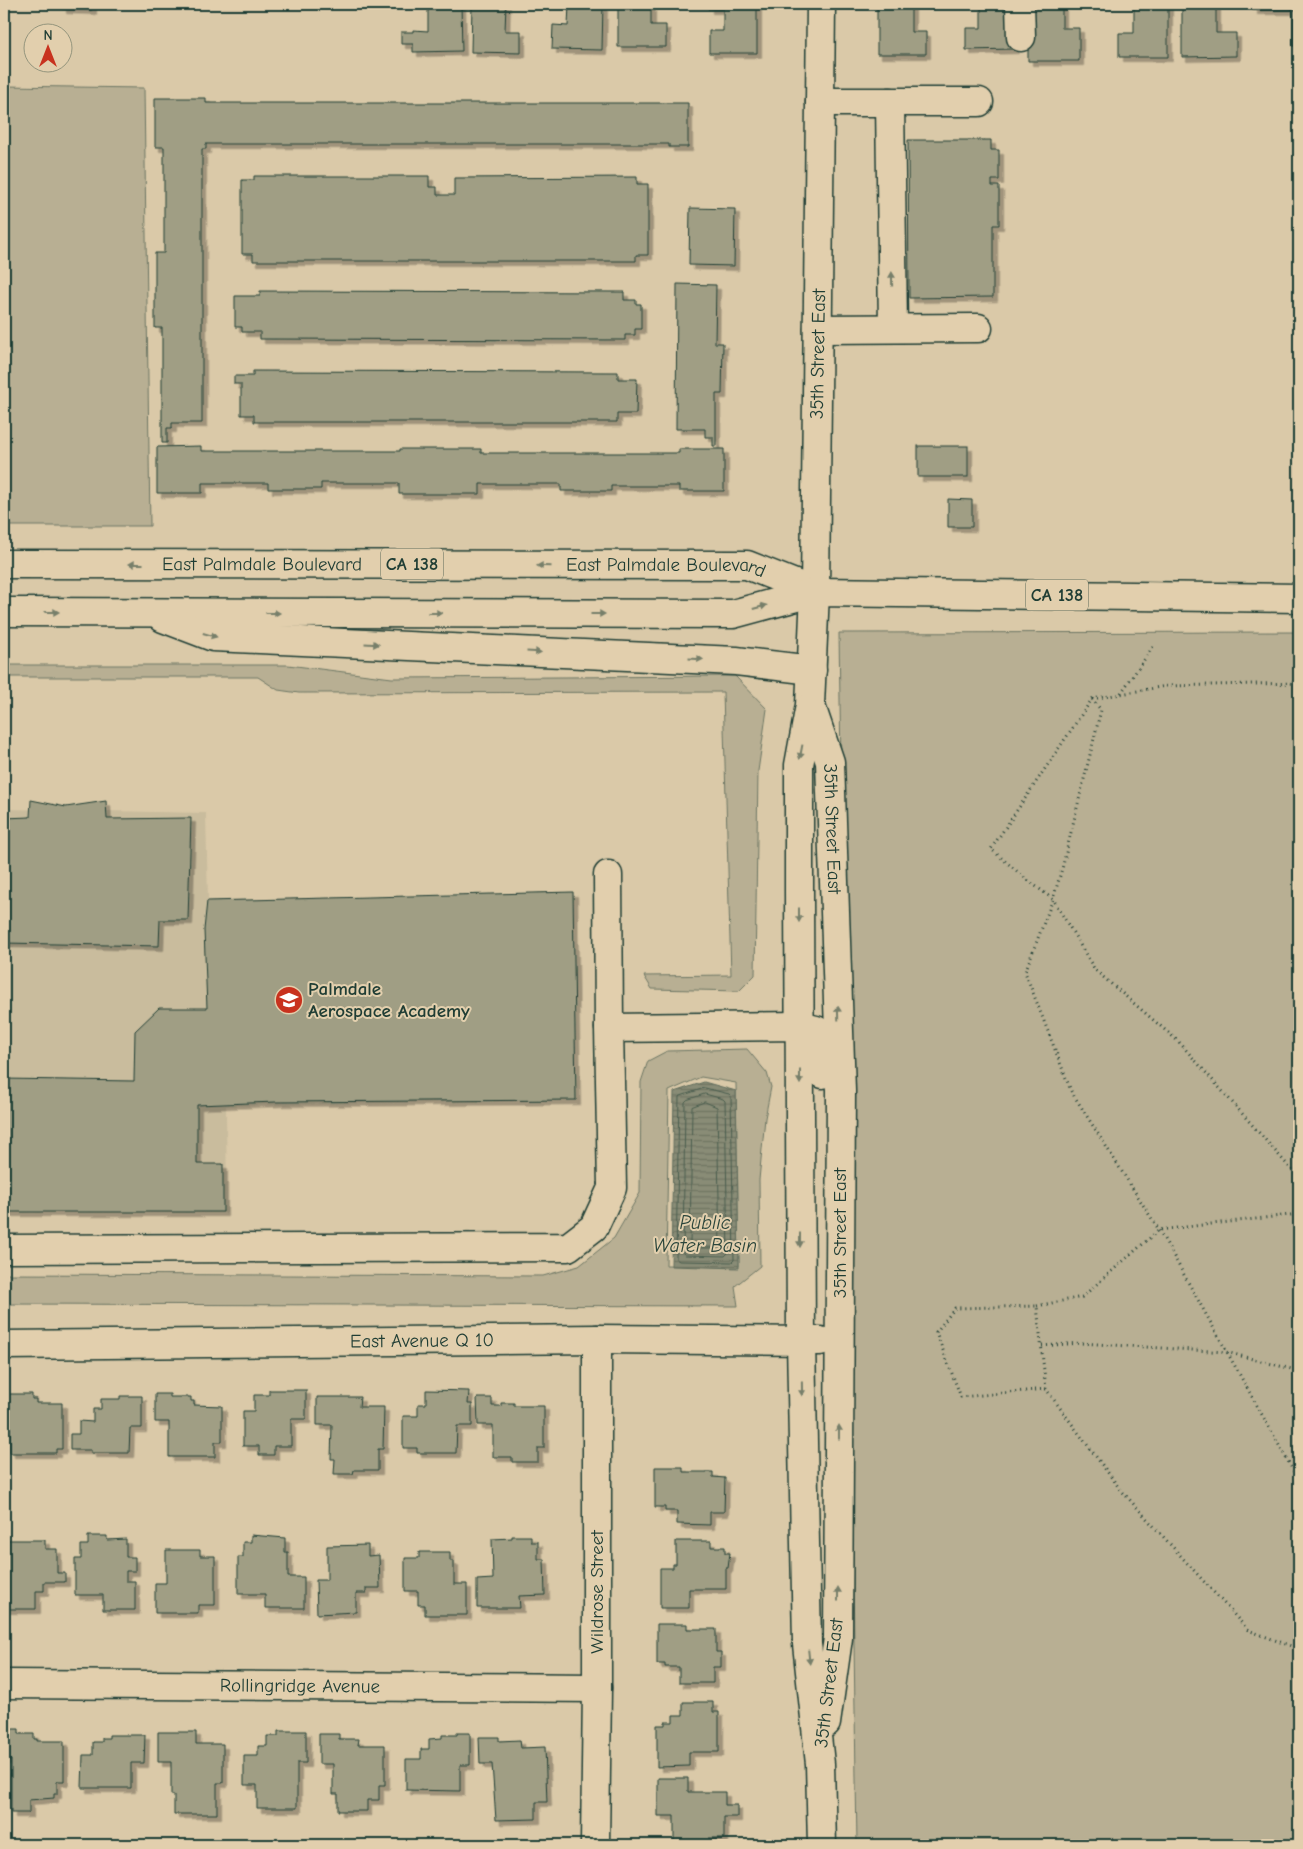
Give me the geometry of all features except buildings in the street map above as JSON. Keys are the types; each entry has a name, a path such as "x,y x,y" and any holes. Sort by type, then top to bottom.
{"main road":[{"name":"35th Street East","path":"821,4 815,592 810,705 799,765 801,1341 808,1644 820,1764 822,1845"},
{"path":"1020,4 1021,37"},
{"path":"820,102 979,102"},
{"path":"890,102 893,328"},
{"path":"818,329 978,328"},
{"name":"East Palmdale Boulevard","path":"4,564 747,565 815,592"},
{"name":"East Palmdale Boulevard","path":"4,612 733,614 815,592 1299,598"},
{"path":"148,612 213,637 736,660 812,670"},
{"name":"35th Street East","path":"810,705 830,762 841,1091 838,1638 820,1764"},
{"path":"4,1249 568,1247 594,1227 612,1188 608,875"},
{"path":"609,1028 800,1026 816,1030 822,1041 826,1211 840,1237"},
{"name":"East Avenue Q 10","path":"4,1345 597,1339 839,1341"},
{"name":"Wildrose Street","path":"595,1845 597,1339"},
{"name":"Rollingridge Avenue","path":"4,1684 597,1688"}],"path":[{"path":"1120,694 1155,644"},
{"path":"1299,683 1166,686 1092,699 991,849 1053,899 1095,970 1180,1042 1299,1178"},
{"path":"1092,699 1101,710 1062,869 1053,899 1025,972 1070,1091 1159,1230 1299,1481"},
{"path":"1046,1389 960,1396 936,1332 955,1308 1037,1306 1082,1297 1159,1230 1299,1214"},
{"path":"1037,1306 1046,1389 1120,1489 1248,1630 1299,1649"},
{"path":"1042,1346 1080,1343 1226,1352 1299,1372"}],"shaded area":[{"path":"4,86 144,88 150,526 4,526"},
{"path":"1299,632 1299,1845 857,1845 839,633"},
{"path":"4,665 288,665 392,678 735,676 767,709 758,771 755,975 739,991 652,989 644,976 731,975 723,692 299,693 278,690 258,677 4,677"},
{"name":"Palmdale Aerospace Academy","path":"4,809 206,813 208,901 573,892 576,1100 226,1106 227,1213 4,1212"},
{"path":"747,1049 767,1073 771,1087 765,1118 759,1180 760,1266 735,1286 738,1306 4,1304 4,1274 543,1276 579,1266 614,1238 640,1193 641,1082 648,1061 667,1051","holes":["701,1077 736,1083 739,1266 666,1265 669,1091"]}],"water":[{"name":"Public Water Basin","path":"704,1082 736,1091 739,1268 671,1266 674,1092"}],"place":[{"name":"Palmdale Aerospace Academy","path":"289,1000"}]}
